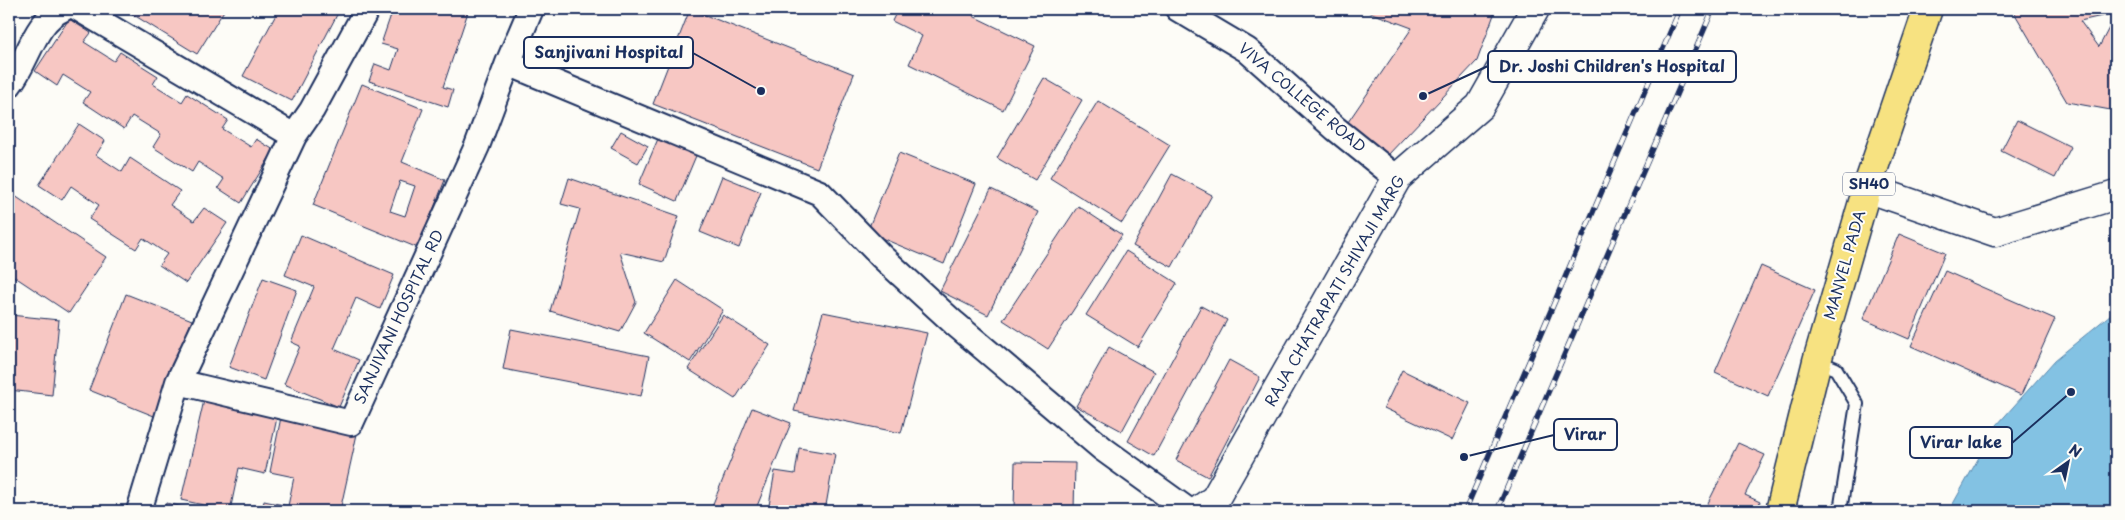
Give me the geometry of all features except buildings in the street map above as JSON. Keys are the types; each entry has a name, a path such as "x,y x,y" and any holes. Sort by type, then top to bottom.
{"main road":[{"name":"MANVEL PADA","path":"1780,511 1817,361 1867,188 1928,9"}],"street":[{"path":"9,85 44,24 53,13 64,9"},
{"path":"80,9 294,136"},
{"path":"139,511 178,382 294,136 312,110 367,9"},
{"path":"532,9 516,67 820,193 882,257 954,323 1102,449 1189,511"},
{"name":"VIVA COLLEGE ROAD","path":"1178,9 1247,50 1336,129 1397,178"},
{"name":"RAJA CHATRAPATI SHIVAJI MARG","path":"1198,511 1214,499 1397,178 1480,106 1535,9"},
{"name":"SANJIVANI HOSPITAL RD","path":"178,382 351,423 477,146 516,67"},
{"path":"1867,188 1995,232 2116,195"}],"lane":[{"path":"1817,361 1836,369 1857,404 1840,511"}],"water":[{"path":"2116,310 2116,511 1949,511 1997,425 2055,360"}],"railway":[{"path":"1465,511 1680,9"},
{"path":"1497,511 1713,9"}],"place":[{"name":"Sanjivani Hospital","path":"761,91"},
{"name":"Dr. Joshi Children's Hospital","path":"1423,96"},
{"name":"Virar lake","path":"2071,392"},
{"name":"Virar","path":"1464,457"}]}
